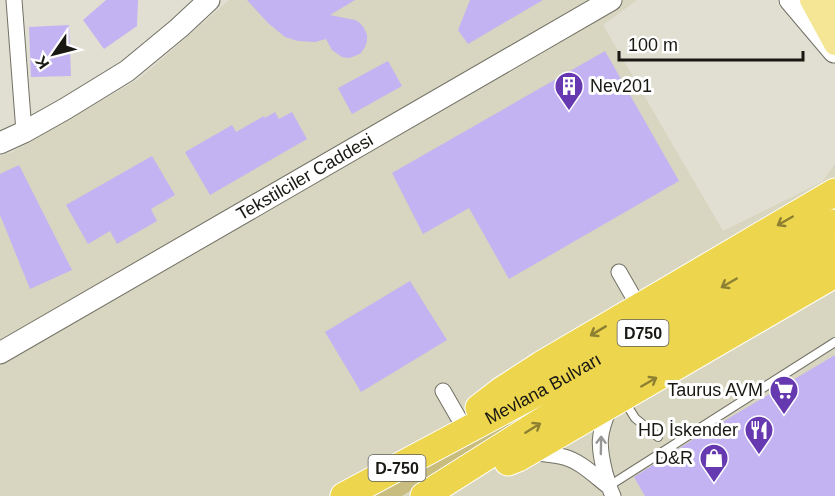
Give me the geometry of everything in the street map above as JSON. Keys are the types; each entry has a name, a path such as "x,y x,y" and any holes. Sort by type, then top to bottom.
{"highway":[{"path":"456,431 479,408 541,365 835,192"},
{"name":"Mevlana Bulvarı","path":"344,496 456,431 557,382 835,223"},
{"name":"Mevlana Bulvarı","path":"424,496 593,389 835,252"},
{"path":"466,470 483,469 518,458 835,274"},
{"path":"726,337 749,335 761,331 835,296"}],"main road":[{"path":"811,0 835,44"},
{"path":"829,0 835,11"}],"street":[{"path":"14,0 24,132"},
{"path":"0,143 24,132 127,71 209,0"},
{"name":"Tekstilciler Caddesi","path":"0,353 611,0"},
{"path":"790,0 835,53"},
{"path":"619,272 639,307"},
{"path":"443,391 456,431"},
{"path":"610,491 600,453 600,441 602,429 617,401"},
{"path":"528,452 570,459 590,472 610,491"}],"lane":[{"path":"610,491 835,342"},
{"path":"617,401 658,437"}],"shaded area":[{"path":"229,0 637,0 603,25 723,231 822,182 835,164 835,496 0,496 0,156 12,152 139,79"},
{"path":"552,396 554,400 402,496 367,496"}],"building":[{"path":"106,0 138,0 137,26 104,49 83,20"},
{"path":"247,0 355,0 330,15 360,23 367,35 365,47 361,53 349,58 342,57 332,50 326,39 315,42 298,41 285,37 268,23"},
{"path":"470,0 543,0 468,44 458,30"},
{"path":"69,25 71,76 31,77 29,27"},
{"name":"Nev201","path":"605,51 679,181 509,279 469,208 423,234 392,173"},
{"path":"388,61 402,86 352,114 338,88"},
{"path":"275,112 279,119 292,112 307,139 210,195 185,152 232,125 236,132"},
{"path":"152,156 175,195 151,209 157,221 117,244 110,231 88,244 66,205"},
{"path":"19,165 72,270 30,289 0,215 0,174"},
{"path":"410,281 447,340 361,392 325,332"},
{"name":"Taurus AVM","path":"835,355 835,496 645,496 634,477"}],"place":[{"name":"Nev201","path":"569,112"},
{"name":"Taurus AVM","path":"784,416"},
{"name":"HD İskender","path":"759,456"},
{"name":"D&R","path":"714,484"}]}
